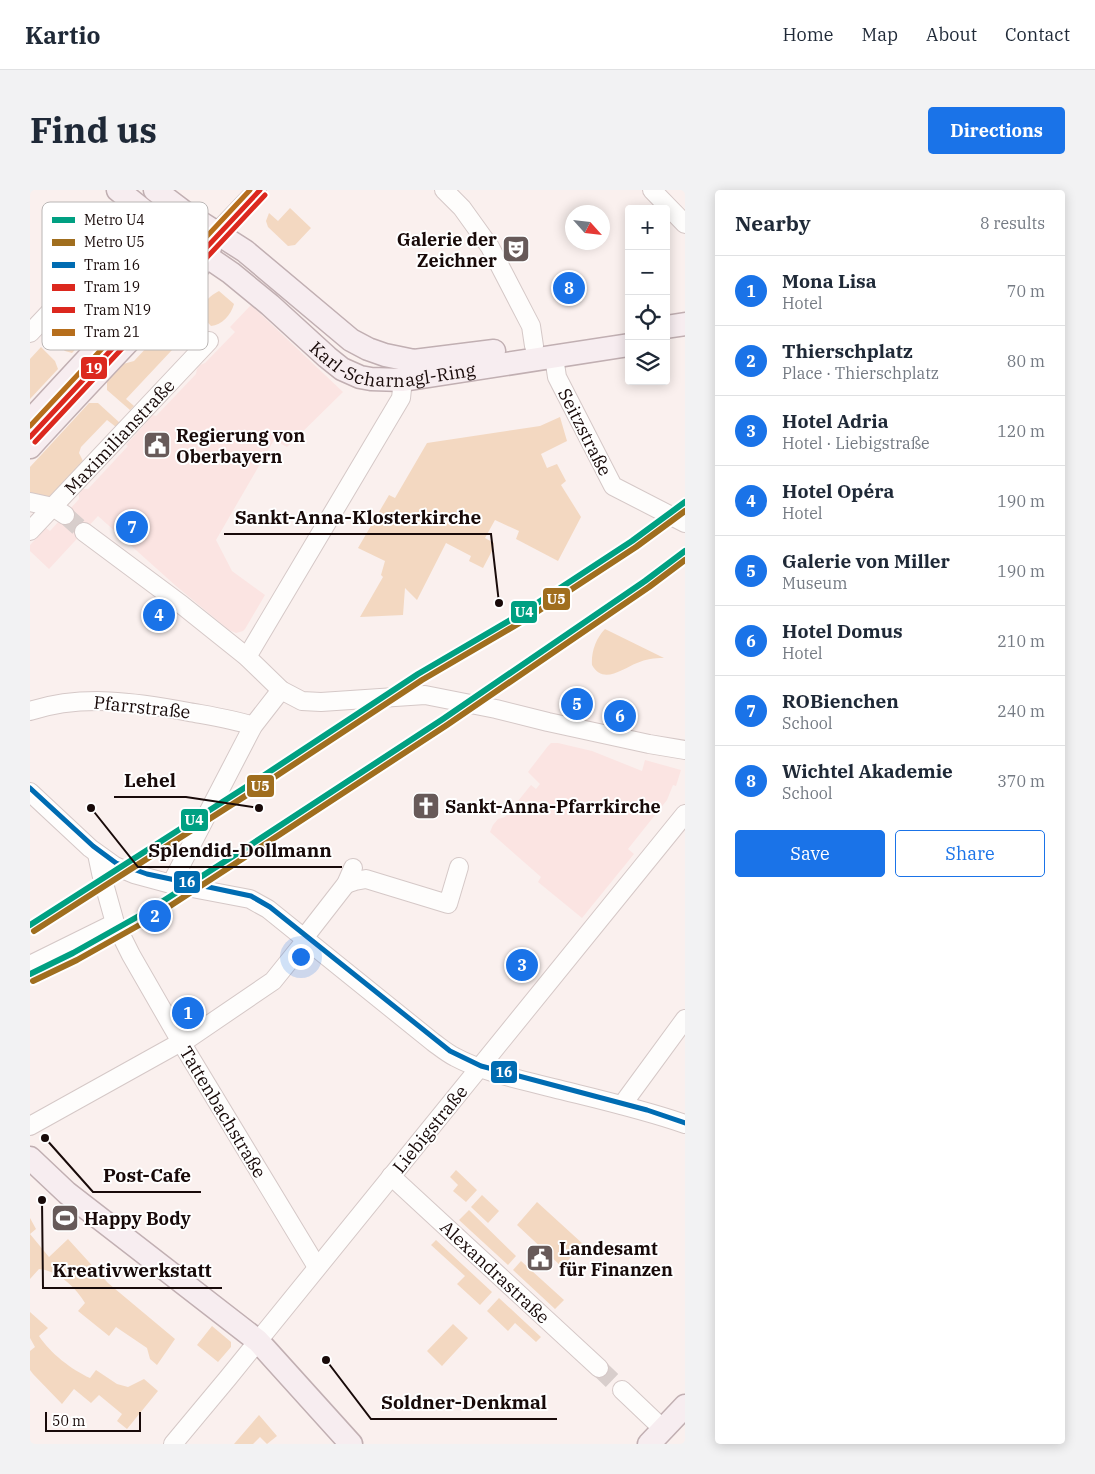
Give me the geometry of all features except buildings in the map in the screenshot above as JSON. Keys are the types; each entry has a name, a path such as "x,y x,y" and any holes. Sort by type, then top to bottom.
{"main road":[{"name":"Karl-Scharnagl-Ring","path":"118,190 133,202"},
{"name":"Karl-Scharnagl-Ring","path":"155,190 171,202"},
{"name":"Karl-Scharnagl-Ring","path":"208,228 245,251 351,340 385,355 414,362 625,333"},
{"path":"208,242 216,233"},
{"name":"Karl-Scharnagl-Ring","path":"208,258 270,304 327,358 342,369 360,377 403,380 625,346"},
{"path":"670,326 685,324"},
{"path":"670,339 685,337"},
{"path":"360,377 369,366 368,349"},
{"path":"30,421 101,350"},
{"path":"30,447 120,350"},
{"path":"30,1158 66,1193 258,1341 351,1444"},
{"path":"656,1437 685,1406"}],"street":[{"path":"216,233 257,190"},
{"path":"444,190 462,208 495,256 531,326 534,346"},
{"path":"652,190 685,224"},
{"path":"30,333 42,320"},
{"name":"Maximilianstraße","path":"30,531 59,511 201,350"},
{"name":"Seitzstraße","path":"554,358 557,377 612,486 685,522"},
{"path":"247,657 391,417 401,398 403,380"},
{"path":"30,502 59,511"},
{"path":"84,532 175,599 247,657 281,690 302,701 321,702 425,695 649,744 685,750"},
{"path":"171,884 253,726 281,690"},
{"name":"Pfarrstraße","path":"30,711 68,702 109,700 178,710 253,726"},
{"path":"30,792 98,854 115,866 171,884 256,901 452,1056 480,1068 622,1105 685,1124"},
{"name":"Liebigstraße","path":"173,1444 685,814"},
{"name":"Tattenbachstraße","path":"98,854 101,873 115,923 131,955 181,1042 318,1267"},
{"path":"346,884 366,879 448,904 459,867"},
{"path":"30,1126 181,1042 273,981 346,884 353,868"},
{"path":"30,965 115,923"},
{"path":"622,1105 685,1019"},
{"name":"Alexandrastraße","path":"391,1176 599,1368"},
{"path":"622,1390 656,1437"}],"shaded area":[{"path":"290,208 311,228 295,245 288,246 268,227 266,221 269,213 278,221"},
{"path":"219,291 234,304 226,319 219,324 211,326 208,323 208,299"},
{"name":"Regierung von Oberbayern","path":"251,305 343,392 287,447 274,440 216,540 232,571 265,595 245,629 236,633 229,630 176,586 98,516 49,569 30,551 30,545 46,528 50,531 79,499 79,494 83,489 88,489 128,446 126,445 153,415 156,416 196,374 200,365 205,363 235,332 230,327"},
{"path":"41,347 55,361 58,369 30,399 30,359"},
{"path":"64,350 75,350 72,353"},
{"path":"144,350 172,350 126,399 134,406 130,410 107,390 107,382 123,364 134,361"},
{"path":"89,403 98,403 120,423 116,427 107,420 81,447 79,453 83,461 48,499 30,493 30,467"},
{"path":"560,417 567,441 541,454 547,468 557,464 566,481 561,485 581,517 558,561 516,539 519,531 495,520 485,538 494,543 493,549 483,568 469,561 471,556 446,543 417,600 405,588 403,615 360,617 383,577 381,575 385,561 358,548 389,495 395,498 427,443 540,426"},
{"path":"605,629 664,658 637,663 613,674 602,674 596,671 592,665 592,660 593,650"},
{"path":"551,743 592,751 642,771 645,760 681,770 676,786 673,785 667,800 628,849 634,854 582,918 538,882 541,877 490,832 498,819 505,817 531,785 536,789 540,784 528,772"},
{"path":"456,1170 477,1190 466,1202 453,1191 458,1185 450,1177"},
{"path":"482,1195 499,1211 488,1223 471,1207"},
{"path":"537,1202 583,1244 562,1267 517,1225"},
{"path":"469,1210 516,1256 508,1265 459,1220"},
{"path":"30,1218 36,1229 30,1234"},
{"path":"30,1234 49,1257 68,1239 108,1283 175,1339 157,1365 150,1359 147,1348 116,1327 109,1336 78,1311 85,1303 76,1291 60,1276 39,1269 30,1279"},
{"path":"436,1240 492,1292 480,1305 457,1284 465,1276 431,1245"},
{"path":"521,1261 564,1300 555,1309 513,1270"},
{"path":"499,1298 541,1337 536,1342 515,1323 508,1331 487,1311"},
{"path":"30,1312 48,1328 39,1336 55,1355 76,1370 90,1378 96,1370 117,1384 128,1387 144,1379 158,1391 127,1429 117,1421 122,1414 99,1395 91,1403 74,1389 62,1404 33,1374 30,1370 30,1351 35,1347 30,1338"},
{"path":"453,1324 468,1338 442,1366 427,1351"},
{"path":"212,1326 231,1342 231,1347 218,1362 197,1345"},
{"path":"259,1415 277,1436 267,1444 260,1437 253,1444 234,1444"}],"tunnel":[{"path":"65,515 84,532"},
{"path":"599,1368 622,1390"}],"metro line":[{"name":"U4","path":"30,925 260,778 418,674 519,615 632,541 685,502"},
{"name":"U5","path":"34,931 264,784 422,680 523,621 636,547 685,511"},
{"name":"U4","path":"30,974 73,953 146,912 252,844 443,719 645,581 685,551"},
{"name":"U5","path":"33,981 77,960 150,919 447,725 649,587 685,560"}],"tram line":[{"name":"21","path":"208,235 250,190"},
{"name":"19","path":"208,246 260,190"},
{"name":"N19","path":"208,256 265,195"},
{"name":"21","path":"30,426 101,350"},
{"name":"19","path":"30,437 111,350"},
{"name":"N19","path":"35,442 121,350"},
{"name":"16","path":"30,788 93,846 116,863 147,874 251,896 270,907 450,1051 481,1066 647,1110 685,1123"}],"place":[{"name":"Galerie der Zeichner","path":"516,249"},
{"name":"Wichtel Akademie","path":"569,288"},
{"name":"Regierung von Oberbayern","path":"157,445"},
{"name":"ROBienchen","path":"132,527"},
{"name":"Sankt-Anna-Klosterkirche","path":"499,603"},
{"name":"Hotel Opéra","path":"159,615"},
{"name":"Galerie von Miller","path":"577,704"},
{"name":"Hotel Domus","path":"620,716"},
{"name":"Sankt-Anna-Pfarrkirche","path":"426,806"},
{"name":"Splendid-Dollmann","path":"91,808"},
{"name":"Lehel","path":"259,808"},
{"name":"Thierschplatz","path":"155,916"},
{"name":"Hotel Adria","path":"522,965"},
{"name":"Mona Lisa","path":"188,1013"},
{"name":"Post-Cafe","path":"45,1138"},
{"name":"Kreativwerkstatt","path":"42,1200"},
{"name":"Happy Body","path":"65,1218"},
{"name":"Landesamt für Finanzen","path":"540,1258"},
{"name":"Soldner-Denkmal","path":"326,1360"}]}
